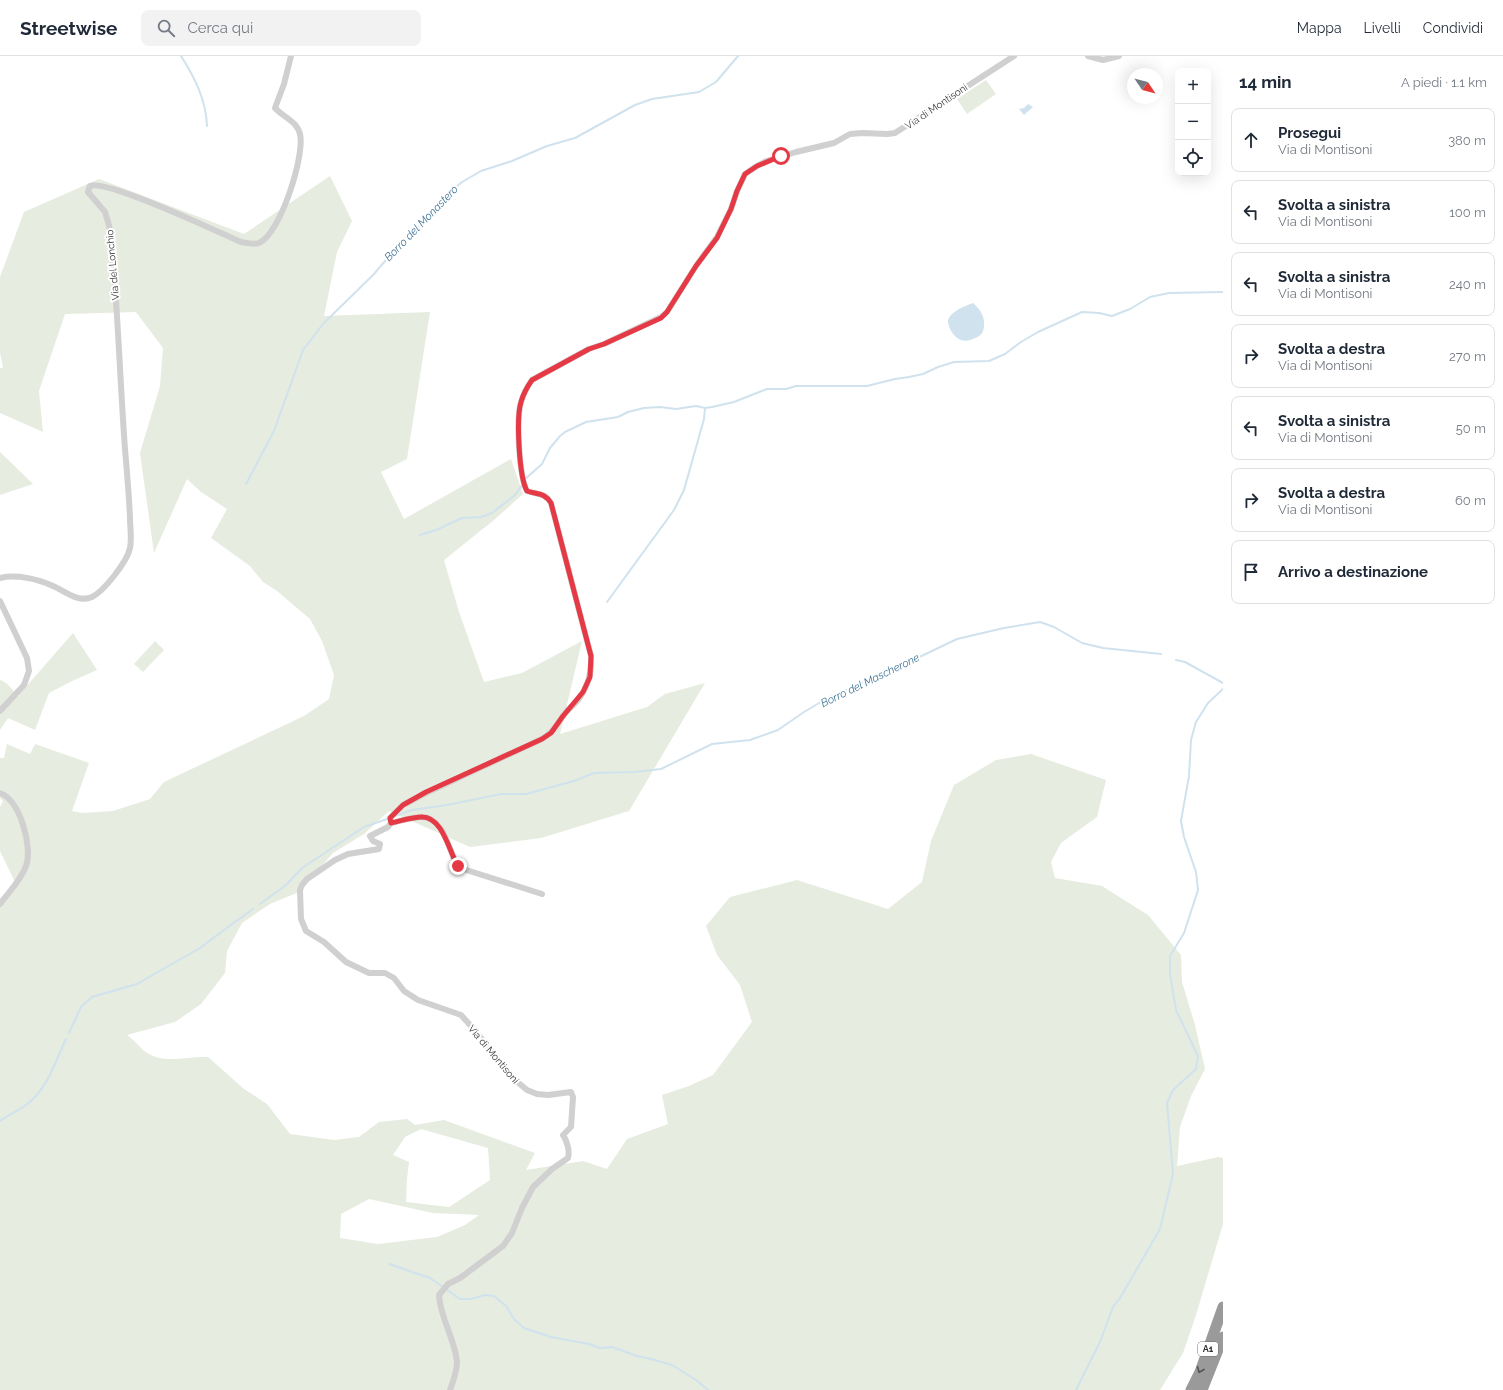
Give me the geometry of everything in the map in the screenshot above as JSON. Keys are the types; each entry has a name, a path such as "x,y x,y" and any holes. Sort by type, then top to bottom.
{"highway":[{"name":"A1","path":"1191,1390 1202,1365 1223,1307"},
{"name":"A1","path":"1202,1390 1223,1337"}],"street":[{"name":"Via del Lonchio","path":"0,578 9,576 34,580 52,585 77,598 89,598 100,592 107,584 125,560 130,549 128,489 112,247 106,213 88,192 90,186 94,185 108,187 154,203 241,242 256,244 264,240 288,201 301,145 300,133 297,126 275,108 284,84 291,56"},
{"name":"Via di Montisoni","path":"391,823 390,818 403,805 426,792 542,739 551,733 583,692 590,677 591,656 551,503 548,497 544,495 527,491 522,477 519,410 521,402 532,380 589,349 604,344 661,318 667,312 696,266 717,238 731,209 745,174 757,166 796,152 834,144 845,135 862,133 895,133 1014,56"},
{"path":"1088,56 1103,60 1119,56"},
{"path":"0,601 27,658 29,671 24,685 0,711"},
{"path":"0,793 6,795 16,806 21,819 28,852 26,866 15,885 0,904"},
{"name":"Via di Montisoni","path":"450,1390 456,1372 457,1362 451,1336 440,1308 439,1295 448,1284 460,1278 503,1246 512,1233 522,1208 533,1187 552,1169 568,1158 570,1155 563,1136 571,1127 574,1097 571,1092 537,1094 527,1090 515,1080 461,1016 418,1000 404,991 394,978 385,973 369,973 346,962 324,942 306,931 301,915 300,890 307,879 335,860 348,854 379,849 380,844 373,841 370,836 388,827 391,823 422,817 433,820 440,829 454,860 460,868 542,894"}],"shaded area":[{"path":"986,80 996,94 967,114 957,99"},
{"path":"330,176 352,221 337,252 324,316 430,312 407,459 381,472 404,519 511,459 523,494 494,520 444,560 459,612 484,682 522,673 582,641 560,734 647,707 665,694 705,683 629,811 541,838 470,847 389,811 364,834 333,853 299,892 270,904 242,923 227,951 225,973 201,1004 175,1022 127,1035 146,1052 163,1059 208,1057 244,1089 267,1104 290,1134 334,1140 359,1137 379,1122 407,1119 415,1125 444,1120 535,1153 526,1170 583,1161 607,1169 627,1139 668,1124 662,1095 689,1086 713,1075 752,1022 740,985 717,955 706,926 730,897 797,880 888,909 922,882 931,841 954,785 996,760 1031,754 1106,780 1097,817 1061,843 1051,862 1055,878 1102,886 1148,915 1181,955 1182,982 1195,1025 1205,1069 1191,1096 1180,1127 1177,1166 1219,1157 1223,1158 1223,1224 1183,1353 1160,1390 0,1390 0,902 15,882 0,851 0,807 3,801 0,798 0,758 4,758 7,744 30,754 35,744 89,763 72,811 82,813 113,811 150,799 164,782 304,716 329,699 334,675 322,641 310,619 277,591 263,582 250,566 211,538 227,509 201,492 187,479 154,553 140,453 160,386 163,348 136,312 65,314 39,391 43,432 0,413 0,368 3,368 0,352 0,277 24,212 99,179 244,234","holes":["421,1129 488,1148 490,1180 449,1207 406,1202 409,1162 393,1155 405,1137","369,1199 433,1213 479,1215 465,1225 437,1237 378,1244 340,1238 341,1214"]},
{"path":"0,452 33,484 0,495"},
{"path":"73,633 97,670 49,693 35,730 8,718 0,730 0,680 8,685 18,696"},
{"path":"155,641 164,650 143,672 134,664"}],"water":[{"path":"1028,104 1033,107 1024,115 1019,109 1024,108"},
{"path":"973,303 983,317 984,327 979,336 971,340 964,341 952,333 948,320 955,311"}],"waterway":[{"path":"181,56 191,73 202,98 207,126"},
{"name":"Borro del Monastero","path":"246,484 274,431 303,350 323,324 374,274 402,241 417,229 448,194 462,182 481,171 512,161 547,146 575,138 635,105 652,99 699,92 716,82 738,56"},
{"path":"524,480 542,464 550,448 560,436 586,422 618,417 628,412 644,408 660,407 676,409 696,406 705,408 712,407 734,402 767,389 786,389 796,386 867,386 923,374 954,362 989,361 1005,354 1038,332 1082,312 1099,313 1112,316 1130,309 1150,297 1169,293 1223,292"},
{"path":"607,602 674,510 684,490 704,419 705,408"},
{"path":"420,535 436,530 462,518 481,517 492,513 515,495 523,484"},
{"name":"Borro del Mascherone","path":"395,816 412,810 447,805 501,794 526,794 574,781 594,773 634,772 661,769 712,744 750,740 778,730 831,696 855,687 872,677 909,662 957,639 1004,628 1040,622 1054,627 1082,643 1103,648 1161,654"},
{"name":"Borro del Mascherone","path":"1176,660 1185,662 1223,683"},
{"path":"1076,1390 1100,1342 1113,1307 1120,1298 1160,1229 1173,1174 1167,1103 1173,1090 1196,1069 1198,1056 1176,1010 1170,974 1170,956 1184,933 1198,890 1196,872 1184,837 1181,821 1189,776 1191,740 1196,722 1208,703 1223,689"},
{"name":"Borro del Mascherone","path":"260,904 286,885 302,868 364,827 387,819"},
{"name":"Borro del Mascherone","path":"69,1033 81,1007 92,997 137,984 200,948 253,909"},
{"name":"Borro del Mascherone","path":"0,1121 24,1107 37,1095 47,1080 66,1039"},
{"path":"389,1264 430,1278 460,1299 471,1299 485,1295 494,1296 506,1306 514,1319 524,1328 551,1337 589,1344 600,1348 612,1347 637,1356 672,1365 696,1380 708,1390"}],"route":[{"path":"458,866 452,856 443,833 433,820 422,817 391,823 390,818 403,805 426,792 542,739 551,733 563,716 578,700 590,677 591,656 551,503 548,497 544,495 527,491 522,477 519,410 528,386 532,380 589,349 604,344 661,318 670,310 696,266 717,238 731,209 745,174 766,161 781,156"}]}
